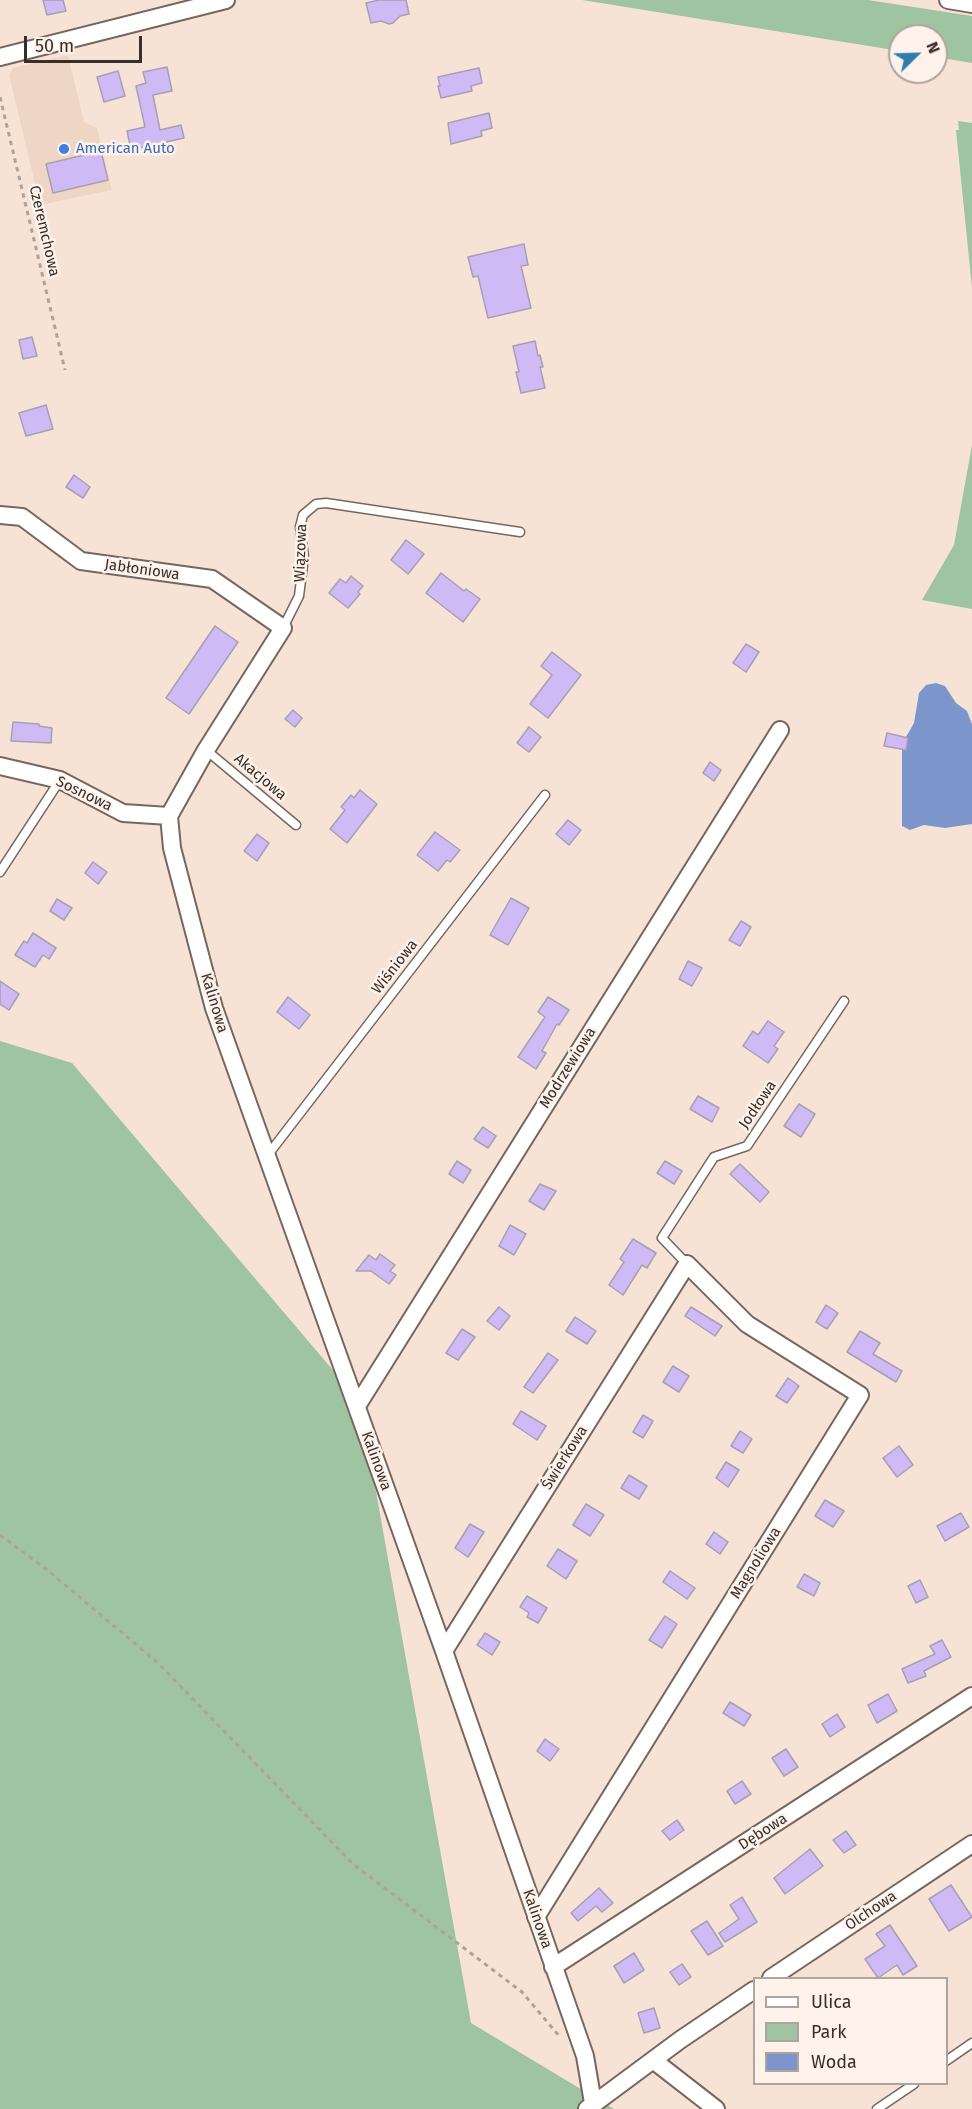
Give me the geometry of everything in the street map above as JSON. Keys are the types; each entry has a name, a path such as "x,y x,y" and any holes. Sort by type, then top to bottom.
{"street":[{"path":"0,57 182,5 226,0"},
{"path":"948,0 972,4"},
{"name":"Jabłoniowa","path":"0,515 22,518 81,561 212,579 283,628"},
{"name":"Wiązowa","path":"169,816 206,750 283,628"},
{"name":"Modrzewiowa","path":"357,1406 780,730"},
{"name":"Sosnowa","path":"0,766 60,780 123,813 169,816"},
{"name":"Kalinowa","path":"169,816 172,848 214,1008 444,1651 585,2056 590,2106"},
{"name":"Świerkowa","path":"444,1651 687,1264"},
{"name":"Magnoliowa","path":"536,1917 860,1395 747,1324 687,1264"},
{"name":"Dębowa","path":"553,1967 972,1696"},
{"name":"Olchowa","path":"772,1977 972,1844"},
{"path":"590,2106 753,1991"},
{"path":"653,2060 716,2109"}],"lane":[{"name":"Wiązowa","path":"283,628 299,596 304,557 300,527 303,515 316,504 326,503 520,532"},
{"name":"Akacjowa","path":"206,750 296,825"},
{"path":"0,872 60,780"},
{"name":"Wiśniowa","path":"267,1156 545,795"},
{"name":"Jodłowa","path":"687,1264 663,1238 714,1157 747,1146 844,1001"},
{"path":"948,2060 972,2043"},
{"path":"877,2109 913,2085"}],"path":[{"name":"Czeremchowa","path":"0,96 65,370"},
{"path":"0,1535 46,1569 157,1662 353,1864 522,1992 566,2044"}],"shaded area":[{"name":"American Auto","path":"68,55 84,122 97,128 112,190 40,205 9,75 13,68"}],"green space":[{"path":"582,0 868,0 972,16 972,63 948,59 948,24 888,24 888,49"},
{"path":"958,121 972,123 972,288 956,130 959,130"},
{"path":"972,445 972,609 922,600 954,545"},
{"path":"0,1041 72,1063 360,1402 471,2023 614,2109 0,2109"}],"water":[{"path":"936,683 945,686 956,703 967,711 972,724 972,824 945,828 924,825 910,830 902,826 902,744 914,723 919,693 926,685"}],"building":[{"path":"43,0 63,0 66,11 47,15"},
{"path":"379,0 406,0 409,14 400,16 389,24 381,21 371,23 366,3"},
{"path":"167,67 172,91 153,95 160,130 181,125 184,138 131,150 127,131 145,127 136,86 146,83 143,72"},
{"path":"479,68 482,83 471,86 472,91 441,98 438,77"},
{"path":"118,71 125,96 104,102 97,77"},
{"path":"489,113 492,128 481,131 482,136 451,144 448,123"},
{"path":"101,151 108,180 53,193 46,164"},
{"path":"524,244 528,265 521,266 531,308 488,318 478,276 473,277 468,257"},
{"path":"32,337 37,356 23,359 19,340"},
{"path":"535,341 543,367 540,367 545,388 521,393 513,346"},
{"path":"46,405 53,429 26,436 19,413"},
{"path":"74,475 90,487 83,498 66,487"},
{"path":"406,540 424,554 408,574 391,560"},
{"path":"441,573 464,591 466,589 480,599 463,622 426,593"},
{"path":"351,576 363,586 358,592 360,594 348,608 329,593 340,579 346,583"},
{"path":"215,626 238,642 189,714 166,698"},
{"path":"746,644 759,652 746,672 733,663"},
{"path":"552,652 581,675 548,718 530,704 552,675 541,666"},
{"path":"293,710 302,718 295,727 285,719"},
{"path":"13,722 39,724 39,726 52,728 51,743 11,741"},
{"path":"529,727 541,737 529,752 517,743"},
{"path":"887,733 908,738 906,750 884,746"},
{"path":"710,762 721,770 714,781 703,773"},
{"path":"360,790 377,804 347,843 330,829 345,810 341,807 351,795 354,798"},
{"path":"568,820 581,830 569,845 556,834"},
{"path":"435,832 460,850 438,871 417,855"},
{"path":"257,834 269,843 257,861 244,851"},
{"path":"93,862 107,872 98,884 85,873"},
{"path":"511,898 529,908 508,945 490,935"},
{"path":"57,899 72,908 64,920 50,911"},
{"path":"741,921 751,927 740,946 729,940"},
{"path":"33,933 56,948 49,959 43,955 35,967 15,955 24,941 27,943"},
{"path":"688,961 702,968 692,986 679,979"},
{"path":"0,981 19,994 9,1010 0,1004"},
{"path":"288,997 310,1015 299,1029 277,1012"},
{"path":"548,997 569,1010 559,1025 557,1024 542,1051 546,1053 536,1069 518,1057 545,1017 538,1012"},
{"path":"768,1021 784,1032 774,1046 778,1049 768,1063 743,1046 753,1031 758,1035"},
{"path":"698,1096 719,1108 712,1122 690,1109"},
{"path":"799,1104 815,1114 801,1137 784,1126"},
{"path":"483,1127 496,1136 488,1148 474,1139"},
{"path":"457,1161 471,1170 463,1183 449,1174"},
{"path":"665,1161 682,1171 674,1184 657,1173"},
{"path":"740,1164 769,1192 760,1202 730,1174"},
{"path":"540,1184 556,1191 544,1210 529,1201"},
{"path":"510,1225 526,1234 514,1255 499,1246"},
{"path":"633,1239 656,1253 647,1268 642,1265 623,1295 609,1285 624,1262 620,1259"},
{"path":"380,1254 395,1265 390,1271 396,1275 389,1284 371,1271 356,1271 369,1255 376,1260"},
{"path":"826,1305 838,1313 827,1329 816,1322"},
{"path":"499,1307 510,1316 499,1330 487,1321"},
{"path":"691,1307 722,1326 715,1336 685,1316"},
{"path":"575,1317 596,1331 587,1344 566,1331"},
{"path":"462,1329 475,1337 458,1360 446,1353"},
{"path":"860,1331 880,1343 873,1354 902,1371 896,1382 847,1352"},
{"path":"548,1353 558,1360 533,1393 524,1387"},
{"path":"673,1366 689,1376 679,1392 663,1382"},
{"path":"788,1378 799,1386 787,1403 776,1396"},
{"path":"521,1411 546,1426 537,1440 513,1424"},
{"path":"643,1415 653,1421 643,1438 633,1432"},
{"path":"740,1431 752,1439 743,1453 731,1446"},
{"path":"899,1446 913,1465 897,1477 883,1458"},
{"path":"726,1462 739,1470 728,1487 716,1478"},
{"path":"629,1475 647,1486 639,1499 621,1488"},
{"path":"825,1500 844,1511 833,1527 815,1516"},
{"path":"586,1504 604,1515 590,1536 573,1525"},
{"path":"961,1513 969,1527 945,1541 937,1526"},
{"path":"470,1524 484,1532 468,1557 455,1548"},
{"path":"714,1532 728,1542 720,1554 706,1544"},
{"path":"558,1549 577,1561 566,1579 547,1566"},
{"path":"670,1571 695,1588 687,1599 663,1582"},
{"path":"804,1574 820,1583 814,1596 797,1587"},
{"path":"920,1580 928,1597 916,1603 908,1586"},
{"path":"527,1596 547,1608 538,1623 527,1617 529,1613 520,1607"},
{"path":"665,1616 677,1624 662,1648 649,1640"},
{"path":"485,1633 500,1642 492,1655 477,1645"},
{"path":"942,1640 951,1657 924,1671 926,1676 908,1683 902,1669 935,1654 930,1646"},
{"path":"888,1694 897,1711 877,1723 868,1705"},
{"path":"730,1702 751,1715 744,1726 723,1713"},
{"path":"837,1714 845,1727 830,1737 822,1724"},
{"path":"545,1739 559,1749 550,1761 537,1751"},
{"path":"786,1749 798,1767 784,1776 772,1758"},
{"path":"742,1781 751,1794 735,1804 727,1791"},
{"path":"677,1820 684,1830 670,1840 662,1831"},
{"path":"846,1831 856,1845 844,1853 833,1840"},
{"path":"810,1849 823,1866 785,1894 774,1878"},
{"path":"951,1885 972,1917 949,1931 929,1899"},
{"path":"599,1888 613,1903 602,1912 596,1906 578,1921 571,1913"},
{"path":"742,1897 757,1922 725,1942 719,1933 739,1919 730,1905"},
{"path":"707,1921 723,1946 708,1955 691,1931"},
{"path":"890,1925 917,1966 903,1975 897,1965 877,1977 865,1959 885,1946 876,1934"},
{"path":"634,1953 644,1970 624,1983 614,1966"},
{"path":"682,1964 691,1977 679,1985 670,1972"},
{"path":"654,2008 660,2028 644,2033 638,2013"}],"place":[{"name":"American Auto","path":"64,149"}]}
